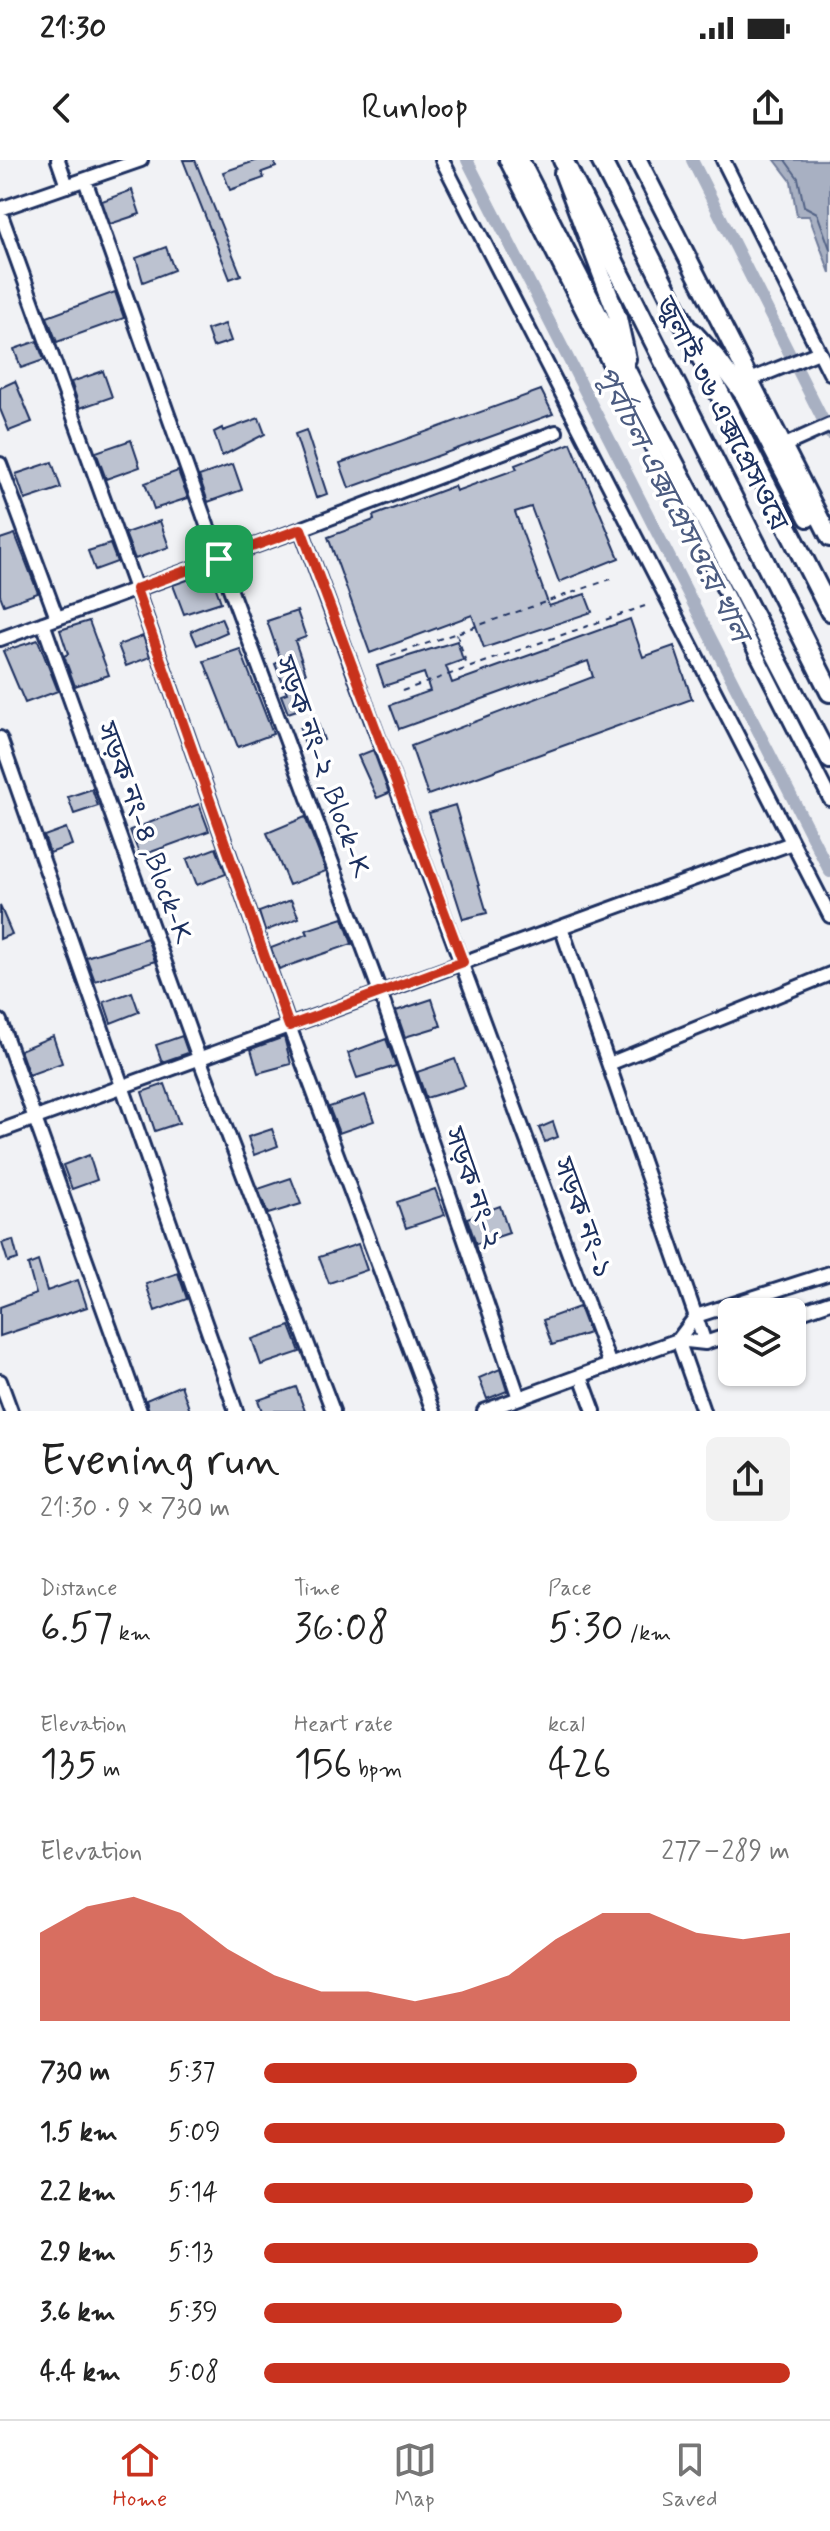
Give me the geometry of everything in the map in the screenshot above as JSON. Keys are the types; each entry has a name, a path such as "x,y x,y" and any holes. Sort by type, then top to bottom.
{"highway":[{"name":"জুলাই ৩৬ এক্সপ্রেসওয়ে","path":"561,160 830,692"},
{"name":"জুলাই ৩৬ এক্সপ্রেসওয়ে","path":"601,160 830,611"}],"main road":[{"path":"520,160 830,760"},
{"path":"561,160 618,318 630,377"},
{"path":"638,160 830,538"},
{"path":"683,322 716,357 744,395 809,521 830,547"}],"street":[{"path":"58,160 67,186"},
{"path":"141,160 0,211 289,1026 433,1411"},
{"path":"442,160 830,916"},
{"path":"506,160 830,799"},
{"path":"723,160 830,373"},
{"name":"সড়ক নং-২ ,Block-K","path":"85,180 219,559 380,992"},
{"path":"750,380 819,352"},
{"path":"783,446 830,425"},
{"path":"0,639 556,432"},
{"path":"0,464 57,618"},
{"name":"সড়ক নং-১","path":"301,529 610,1365"},
{"name":"সড়ক নং-৪ ,Block-K","path":"43,623 199,1058 333,1411"},
{"path":"0,738 236,1411"},
{"path":"0,1131 792,843"},
{"path":"561,927 705,1343"},
{"path":"609,1064 830,974"},
{"name":"সড়ক নং-২","path":"380,992 519,1398"},
{"path":"0,1021 140,1411"},
{"path":"678,1340 696,1316 830,1273"},
{"path":"806,1310 830,1302"},
{"path":"484,1411 502,1408 519,1398 678,1340 705,1343 718,1339"},
{"path":"678,1340 703,1411"},
{"path":"581,1376 594,1411"},
{"path":"0,1381 11,1411"}],"path":[{"path":"391,656 611,579"},
{"path":"402,691 645,606"},
{"path":"456,633 468,668"}],"water":[{"path":"775,160 830,160 830,273 809,216 797,216 791,181"}],"building":[{"path":"183,160 195,160 241,275 230,279"},
{"path":"258,160 274,160 276,167 262,172 264,178 230,190 223,172"},
{"path":"132,190 140,214 110,224 102,201"},
{"path":"166,247 174,270 143,282 136,258"},
{"path":"115,292 124,318 57,342 47,317"},
{"path":"225,324 231,341 213,347 207,330"},
{"path":"37,341 44,360 21,368 14,349"},
{"path":"103,371 112,397 80,408 71,382"},
{"path":"15,381 32,422 9,431 0,409 0,388"},
{"path":"541,390 553,414 349,488 340,463"},
{"path":"259,418 265,434 222,456 214,432"},
{"path":"306,430 327,494 316,498 295,434"},
{"path":"131,440 140,467 106,479 96,452"},
{"path":"571,443 619,558 559,582 531,507 515,512 549,606 585,594 592,612 484,648 472,615 370,653 328,537 374,520 373,516 454,486 456,491 517,469 515,465"},
{"path":"52,462 61,488 25,500 16,474"},
{"path":"233,464 242,490 208,502 199,476"},
{"path":"178,471 188,498 154,509 145,483"},
{"path":"160,521 169,547 135,559 125,533"},
{"path":"15,534 38,593 4,605 0,595 0,539"},
{"path":"110,544 117,562 95,570 88,551"},
{"path":"210,572 221,602 184,614 173,585"},
{"path":"297,611 306,637 295,641 306,673 302,675 312,705 288,713 281,695 287,693 275,664 281,661 267,621"},
{"path":"221,618 227,632 197,645 191,631"},
{"path":"630,619 643,657 674,646 692,699 428,795 411,746 593,677 588,661 399,729 390,705 430,691 424,673 384,686 377,666 457,641 463,660 446,666 452,683"},
{"path":"89,621 109,675 75,686 64,656 68,654 60,630"},
{"path":"143,636 150,657 126,666 118,645"},
{"path":"38,640 58,691 25,703 3,651"},
{"path":"240,649 273,734 238,747 204,661"},
{"path":"317,721 324,740 306,747 300,728"},
{"path":"373,750 389,793 377,798 358,756"},
{"path":"92,789 98,806 74,814 68,797"},
{"path":"199,804 209,831 140,856 130,830"},
{"path":"455,805 487,913 463,919 429,813"},
{"path":"305,817 326,871 289,885 267,833"},
{"path":"66,828 72,845 50,853 44,836"},
{"path":"216,848 226,874 197,885 187,859"},
{"path":"291,900 299,918 265,931 259,912"},
{"path":"0,906 12,934 0,939"},
{"path":"343,918 352,944 279,969 271,948 308,934 306,930"},
{"path":"147,938 155,961 95,981 86,957"},
{"path":"132,992 139,1012 111,1023 104,1002"},
{"path":"432,999 441,1026 405,1037 396,1011"},
{"path":"53,1036 62,1063 29,1075 20,1050"},
{"path":"182,1036 188,1053 162,1062 156,1045"},
{"path":"284,1037 291,1064 258,1073 251,1049"},
{"path":"386,1039 396,1066 357,1078 348,1053"},
{"path":"455,1059 465,1086 426,1098 417,1072"},
{"path":"165,1084 179,1123 155,1131 142,1092"},
{"path":"365,1095 374,1121 339,1133 329,1107"},
{"path":"553,1122 558,1137 545,1142 539,1128"},
{"path":"272,1129 278,1146 254,1155 248,1137"},
{"path":"89,1155 97,1180 72,1189 63,1165"},
{"path":"291,1178 301,1204 268,1214 258,1189"},
{"path":"435,1189 445,1215 406,1228 397,1202"},
{"path":"500,1206 509,1233 476,1244 467,1218"},
{"path":"13,1240 18,1259 8,1262 2,1243"},
{"path":"358,1244 367,1270 329,1283 319,1257"},
{"path":"38,1261 47,1291 78,1280 87,1307 0,1336 0,1307 36,1294 28,1265"},
{"path":"178,1273 187,1299 155,1311 146,1284"},
{"path":"579,1307 589,1333 552,1345 543,1320"},
{"path":"290,1326 300,1352 261,1365 252,1339"},
{"path":"500,1369 507,1391 487,1399 479,1378"},
{"path":"181,1385 190,1411 149,1411 146,1400"},
{"path":"296,1387 305,1411 262,1411 258,1400"}],"waterway":[{"name":"পূর্বাচল এক্সপ্রেসওয়ে খাল","path":"467,160 830,872"},
{"name":"পূর্বাচল এক্সপ্রেসওয়ে খাল","path":"692,160 830,434"}],"route":[{"path":"301,529 463,962 289,1026 136,589 219,559 301,529"}]}
